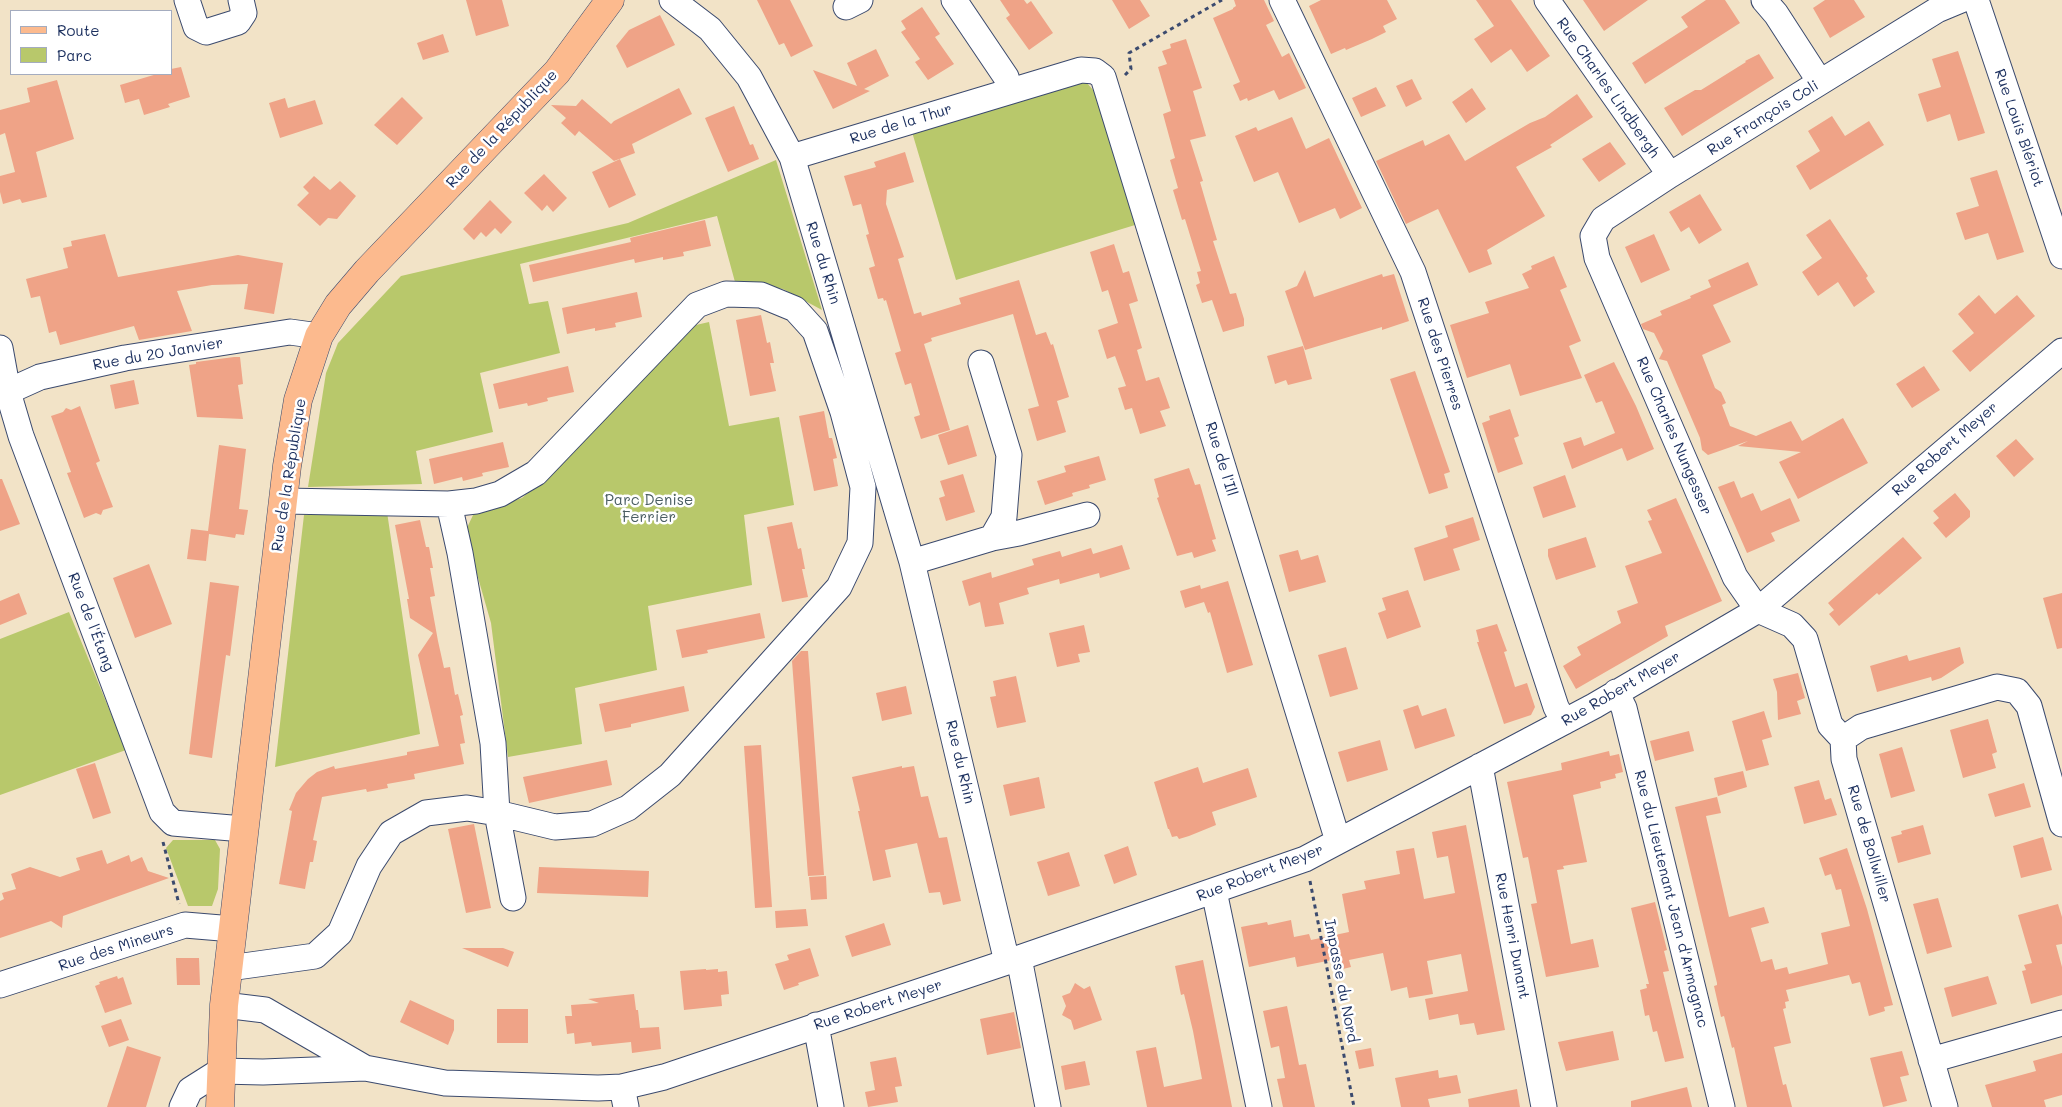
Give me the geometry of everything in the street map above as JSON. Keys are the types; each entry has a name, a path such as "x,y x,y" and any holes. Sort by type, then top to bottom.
{"main road":[{"name":"Rue de la République","path":"220,1107 224,1005 283,500 298,400 320,336 338,305 367,271 556,72 610,0"}],"street":[{"path":"187,0 196,27 206,32 238,22 244,13 241,0"},
{"name":"Rue du Rhin","path":"672,0 710,29 749,77 792,157 912,562 1013,960 1048,1107"},
{"path":"954,0 1006,77 1010,91"},
{"name":"Rue des Pierres","path":"1282,0 1413,272 1556,707 1564,722"},
{"name":"Rue Charles Lindbergh","path":"1547,0 1670,175"},
{"path":"1764,0 1776,14 1820,82"},
{"name":"Rue François Coli","path":"1597,258 1593,236 1603,219 1670,175 1937,10 1961,0"},
{"name":"Rue Louis Blériot","path":"1976,0 2062,256"},
{"name":"Rue de la Thur","path":"792,157 1080,70 1095,71 1106,84"},
{"name":"Rue de l'Ill","path":"1106,84 1338,842"},
{"name":"Rue Charles Nungesser","path":"1597,258 1735,577 1758,610"},
{"path":"229,968 315,956 340,933 369,866 390,833 426,813 467,808 497,812 555,827 592,824 628,808 670,775 839,587 860,543 863,487 843,412 815,331 795,310 761,295 726,294 697,305 536,473 500,494 476,501 448,504 283,500"},
{"name":"Rue du 20 Janvier","path":"4,394 40,377 125,358 290,332 320,336"},
{"name":"Rue de l'Étang","path":"0,348 4,394 162,812"},
{"name":"Rue Robert Meyer","path":"220,1071 263,1072 365,1068 445,1083 598,1088 624,1097 664,1077 1013,960 1305,859 1564,722 1758,610 2062,351"},
{"path":"981,363 1009,455 1004,517 992,538"},
{"path":"448,504 460,553 493,743 497,812 512,898"},
{"path":"912,562 992,538 1087,515"},
{"path":"1758,610 1792,625 1805,639 1830,725 1843,739 1861,727 1997,687 2017,691 2029,706 2062,824"},
{"name":"Rue du Lieutenant Jean d'Armagnac","path":"1616,692 1624,708 1722,1107"},
{"name":"Rue de Bollwiller","path":"1843,739 1844,759 1945,1107"},
{"name":"Rue Henri Dunant","path":"1480,766 1544,1107"},
{"path":"162,812 173,823 244,829"},
{"path":"1214,891 1259,1107"},
{"name":"Rue des Mineurs","path":"0,985 185,926 233,934"},
{"name":"Rue Robert Meyer","path":"224,1005 265,1010 365,1068"},
{"path":"1931,1060 2062,1022"},
{"path":"816,1025 831,1107"},
{"path":"182,1107 190,1090 220,1071"}],"path":[{"path":"1106,84 1132,68 1129,53 1222,0"},
{"path":"162,812 162,837 185,926"},
{"name":"Impasse du Nord","path":"1305,859 1354,1107"}],"green space":[{"path":"1077,82 1086,82 1094,91 1135,225 956,280 912,132"},
{"path":"776,160 822,310 783,289 735,282 717,216 520,264 529,304 548,301 560,353 480,373 493,432 416,451 422,484 308,487 326,373 338,343 401,276 628,223"},
{"name":"Parc Denise Ferrier","path":"709,322 729,426 779,417 794,505 744,515 752,585 648,606 657,670 575,688 582,744 508,757 491,623 465,532 474,513 522,498 555,469 696,325"},
{"path":"387,512 420,734 275,767 304,515"},
{"path":"69,612 126,750 0,795 0,639"},
{"path":"173,840 215,840 220,849 218,889 212,906 188,906 166,848"}],"building":[{"path":"466,0 502,0 509,26 476,36"},
{"path":"757,0 790,0 813,46 791,57 784,43 779,45"},
{"path":"1000,0 1024,0 1027,4 1031,1 1053,33 1029,50 1006,18 1010,15"},
{"path":"1112,0 1140,0 1150,16 1129,29"},
{"path":"1234,0 1264,0 1274,21 1266,25 1282,57 1289,53 1306,88 1279,100 1274,90 1248,101 1247,98 1240,101 1233,85 1240,82 1213,18 1233,9 1236,6"},
{"path":"1321,0 1387,0 1397,19 1383,26 1386,32 1346,50 1345,48 1331,54 1309,6"},
{"path":"1476,0 1511,0 1550,56 1527,72 1511,49 1491,63 1474,39 1494,26"},
{"path":"1583,0 1648,0 1604,31"},
{"path":"1706,0 1725,0 1740,23 1645,84 1632,63 1688,27 1681,17"},
{"path":"1825,0 1854,0 1865,17 1830,38 1813,8"},
{"path":"922,7 940,34 935,37 954,64 928,80 915,62 920,59 901,32 906,29 901,21"},
{"path":"660,15 675,45 627,68 616,46 629,30"},
{"path":"443,34 449,52 423,60 417,43"},
{"path":"1186,39 1202,88 1193,91 1206,136 1190,140 1203,181 1200,182 1217,240 1213,241 1230,294 1236,293 1244,319 1244,326 1223,332 1212,300 1202,303 1196,285 1200,283 1197,272 1201,271 1185,219 1182,220 1173,190 1178,188 1170,160 1175,158 1163,114 1171,111 1158,67 1167,64 1162,51 1171,48 1170,44"},
{"path":"876,49 889,76 864,89 870,91 833,109 813,70 857,86 847,63"},
{"path":"1958,51 1985,133 1958,141 1950,114 1927,122 1918,94 1941,87 1932,59"},
{"path":"1759,54 1774,78 1682,136 1664,108 1695,90 1701,90"},
{"path":"181,67 190,97 168,104 170,107 144,115 139,99 125,103 120,85 154,75 172,75 172,69"},
{"path":"1412,79 1422,99 1406,107 1396,86"},
{"path":"57,80 74,139 36,152 47,197 22,203 20,199 3,204 0,192 0,176 15,172 5,133 0,135 0,110 30,102 27,88"},
{"path":"1376,87 1386,106 1361,117 1352,98"},
{"path":"679,88 692,114 632,144 635,153 614,161 579,131 575,136 561,123 566,118 551,105 576,106 582,99 611,124"},
{"path":"1472,88 1486,109 1466,123 1452,102"},
{"path":"1577,94 1593,117 1550,145 1552,147 1516,167 1545,216 1487,250 1492,264 1469,273 1438,209 1406,224 1376,161 1423,140 1425,146 1449,134 1465,161 1530,123 1545,117"},
{"path":"402,97 423,118 397,145 374,125"},
{"path":"285,98 288,108 315,100 323,124 280,138 269,103"},
{"path":"734,106 750,145 753,144 759,159 728,172 705,118"},
{"path":"1832,116 1845,136 1869,121 1884,145 1810,190 1796,166 1820,151 1808,131"},
{"path":"1292,117 1306,149 1329,138 1362,208 1340,219 1335,208 1299,223 1278,172 1254,182 1235,136 1256,127 1258,131"},
{"path":"1610,142 1626,164 1599,182 1582,159"},
{"path":"905,152 914,182 887,190 886,204 904,257 898,259 914,314 921,312 922,316 961,304 959,298 1019,280 1036,335 1046,332 1051,345 1053,344 1069,397 1057,401 1066,432 1037,441 1028,409 1039,406 1013,314 931,338 932,341 924,344 950,430 921,439 914,417 920,415 911,383 905,385 895,353 901,351 886,300 884,301 883,298 878,299 869,268 875,266 866,235 869,234 861,204 853,206 844,176 876,167 874,162"},
{"path":"620,159 636,195 609,208 592,172"},
{"path":"1997,170 2024,252 1997,260 1988,233 1965,240 1956,213 1979,206 1970,178"},
{"path":"544,174 567,198 553,212 547,205 542,211 524,193"},
{"path":"314,176 330,190 340,181 356,196 337,219 328,218 320,226 297,205 309,193 303,187"},
{"path":"1700,194 1722,230 1699,244 1689,227 1681,232 1669,212"},
{"path":"490,200 512,222 501,234 495,228 486,237 481,232 474,240 463,229"},
{"path":"1830,219 1868,276 1866,278 1875,292 1854,307 1838,282 1818,296 1802,272 1822,258 1806,235"},
{"path":"705,220 711,246 683,252 684,256 663,260 663,257 635,263 634,259 533,282 529,265 631,242 630,238"},
{"path":"105,234 118,277 238,255 283,263 274,314 244,309 248,284 212,285 177,291 192,331 139,340 134,326 60,345 56,331 49,333 40,296 31,298 26,279 68,268 63,248 72,246 71,241"},
{"path":"1654,234 1670,270 1641,283 1625,247"},
{"path":"1114,244 1123,273 1129,271 1138,301 1129,304 1142,348 1137,350 1146,381 1159,377 1170,408 1160,411 1166,426 1140,434 1132,408 1125,410 1118,388 1126,386 1115,356 1107,359 1098,330 1118,323 1108,290 1102,292 1090,252"},
{"path":"1554,256 1567,287 1560,290 1581,341 1569,346 1582,378 1520,396 1510,364 1467,378 1450,325 1489,313 1485,302 1529,288 1522,274 1532,269 1531,266"},
{"path":"1748,262 1758,285 1713,305 1731,342 1702,355 1715,388 1721,392 1726,403 1722,405 1730,426 1756,436 1791,421 1802,441 1843,418 1868,463 1798,499 1779,462 1801,452 1738,446 1748,441 1708,455 1702,450 1700,438 1667,361 1659,359 1663,351 1654,333 1643,329 1641,324 1662,315 1660,311 1711,287 1708,280"},
{"path":"1305,270 1314,297 1382,274 1383,277 1394,274 1409,321 1305,350 1285,291 1297,286"},
{"path":"637,292 642,317 615,323 616,327 595,331 595,328 567,334 562,308"},
{"path":"1979,295 1995,314 2017,295 2035,316 1970,372 1952,351 1974,333 1958,314"},
{"path":"761,315 767,343 770,342 774,363 770,363 776,391 750,396 736,320"},
{"path":"1303,346 1312,379 1288,385 1286,380 1275,384 1267,356"},
{"path":"240,357 243,384 238,385 243,419 197,417 189,365 196,364 196,362"},
{"path":"1614,362 1636,406 1654,449 1627,461 1622,448 1572,469 1563,443 1581,437 1584,446 1615,433 1602,401 1596,403 1584,375"},
{"path":"568,366 574,392 547,398 548,401 528,406 527,403 499,409 493,384"},
{"path":"1924,366 1940,390 1912,408 1896,384"},
{"path":"1415,371 1450,472 1444,474 1448,488 1429,494 1390,379"},
{"path":"134,380 139,404 115,409 110,385"},
{"path":"80,406 100,461 96,463 113,507 103,510 101,515 96,513 84,518 67,473 71,472 51,416 63,412 66,408 71,410"},
{"path":"1510,409 1519,436 1514,438 1523,464 1498,473 1482,423 1490,420 1489,416"},
{"path":"824,411 829,438 832,438 837,458 833,459 838,486 814,491 799,416"},
{"path":"968,425 977,456 948,465 938,435"},
{"path":"2016,439 2034,459 2014,477 1996,456"},
{"path":"503,442 509,467 482,473 483,476 463,481 462,477 434,484 429,459"},
{"path":"219,445 246,449 239,509 248,510 244,535 236,534 235,538 209,534 206,561 187,559 191,529 208,531"},
{"path":"1099,456 1106,480 1089,485 1090,488 1072,493 1073,496 1045,505 1037,481 1066,472 1064,466"},
{"path":"1189,468 1195,485 1200,484 1216,539 1212,540 1216,551 1194,558 1192,552 1177,556 1157,498 1159,497 1154,479"},
{"path":"963,474 975,512 946,521 939,498 945,496 940,481"},
{"path":"1565,475 1576,507 1543,518 1533,487"},
{"path":"0,479 2,479 20,524 0,531"},
{"path":"1734,481 1741,498 1753,493 1761,511 1790,498 1800,521 1771,533 1775,541 1747,553 1718,487"},
{"path":"1955,493 1970,511 1970,517 1946,538 1933,523 1939,518 1933,511"},
{"path":"1676,498 1722,601 1665,626 1668,636 1576,689 1563,666 1581,655 1577,647 1621,623 1617,611 1638,603 1625,566 1662,553 1648,521 1652,520 1647,510"},
{"path":"1473,517 1480,540 1453,549 1460,570 1424,581 1414,548 1448,537 1445,526"},
{"path":"420,520 426,547 429,547 433,568 430,568 435,596 430,597 438,641 444,668 450,667 455,695 458,694 463,715 460,716 465,743 460,744 464,764 414,774 415,779 387,784 388,788 367,792 366,789 322,797 313,840 317,841 313,862 310,862 305,889 279,884 292,811 289,810 296,793 308,779 317,772 334,766 335,769 407,755 407,752 439,746 418,655 433,633 410,618 407,599 409,599 395,525"},
{"path":"792,522 798,549 801,548 805,569 802,569 808,597 782,602 767,527"},
{"path":"1586,537 1596,567 1556,580 1548,556 1548,549"},
{"path":"1903,537 1922,558 1839,626 1829,614 1834,610 1828,603"},
{"path":"1122,545 1130,569 1100,578 1099,573 1060,584 1059,579 1027,588 1029,594 999,603 1004,624 985,627 980,602 969,606 962,581 991,572 992,578 1034,565 1032,559 1060,551 1062,557 1091,548 1093,554"},
{"path":"1298,550 1301,560 1318,555 1326,582 1289,592 1279,555"},
{"path":"149,564 172,624 135,638 113,578"},
{"path":"1228,581 1253,665 1227,673 1210,612 1208,613 1204,602 1185,608 1180,591 1200,585 1201,589"},
{"path":"210,582 239,586 230,656 226,655 212,758 189,754"},
{"path":"1408,590 1421,627 1387,639 1378,613 1386,610 1382,598"},
{"path":"19,593 27,614 0,625 0,601"},
{"path":"2062,593 2062,648 2057,649 2043,598"},
{"path":"760,613 765,638 707,650 708,653 682,658 676,630"},
{"path":"1497,624 1507,651 1504,652 1515,687 1527,683 1535,707 1531,715 1504,724 1477,642 1479,642 1476,630"},
{"path":"1084,625 1090,652 1078,654 1080,662 1057,667 1049,633"},
{"path":"1346,647 1358,689 1330,697 1318,655"},
{"path":"1960,647 1964,663 1941,678 1932,681 1931,677 1877,692 1870,666 1907,655 1909,661"},
{"path":"801,651 808,651 824,875 808,876 792,661"},
{"path":"1798,673 1805,698 1797,701 1801,714 1778,720 1777,692 1773,679"},
{"path":"1016,676 1026,722 997,728 990,697 996,696 993,681"},
{"path":"684,686 689,711 605,732 599,704"},
{"path":"906,686 912,714 882,721 876,693"},
{"path":"1418,705 1422,716 1446,708 1455,736 1415,749 1403,710"},
{"path":"1764,711 1772,737 1762,740 1769,765 1746,771 1732,721"},
{"path":"1988,719 1997,752 1992,754 1996,768 1963,778 1950,730"},
{"path":"1689,731 1694,751 1655,761 1650,741"},
{"path":"1380,740 1388,770 1347,782 1338,752"},
{"path":"761,745 772,907 755,908 744,746"},
{"path":"1902,747 1915,791 1891,798 1879,754"},
{"path":"1609,751 1610,756 1619,754 1623,772 1615,774 1616,778 1600,782 1601,788 1573,795 1587,862 1563,866 1564,869 1557,870 1571,944 1593,939 1599,967 1546,977 1531,904 1537,903 1528,857 1523,858 1507,782 1562,770 1561,763"},
{"path":"607,760 612,785 529,803 523,777"},
{"path":"95,763 111,813 93,819 76,769"},
{"path":"902,766 902,768 914,766 921,797 928,796 939,838 947,837 961,901 943,905 940,892 929,893 917,843 885,850 891,877 873,881 852,777"},
{"path":"1198,767 1203,783 1248,768 1257,797 1212,812 1216,825 1179,839 1177,836 1172,837 1154,782"},
{"path":"1743,771 1747,787 1718,796 1714,778"},
{"path":"1039,777 1045,808 1010,816 1003,785"},
{"path":"1819,780 1825,800 1831,798 1837,815 1804,824 1794,787"},
{"path":"2024,783 2031,807 1995,817 1988,794"},
{"path":"1717,797 1721,813 1706,816 1729,917 1764,907 1769,923 1751,928 1761,962 1772,959 1775,970 1787,967 1789,974 1828,964 1821,933 1850,926 1841,889 1836,890 1831,874 1825,876 1819,858 1847,848 1867,909 1893,1005 1884,1007 1885,1011 1869,1016 1860,982 1852,984 1849,975 1786,990 1789,1001 1785,1002 1786,1008 1783,1009 1791,1043 1774,1047 1783,1085 1786,1084 1792,1107 1747,1107 1734,1047 1732,1048 1724,1016 1721,1017 1714,986 1717,983 1675,807"},
{"path":"474,824 491,908 466,913 448,829"},
{"path":"1466,825 1505,1030 1477,1035 1474,1023 1460,1025 1458,1014 1429,1020 1425,999 1468,991 1461,954 1427,961 1433,994 1409,998 1407,987 1391,991 1383,953 1349,960 1351,967 1335,971 1332,960 1297,967 1295,957 1249,967 1241,927 1267,922 1268,925 1291,920 1294,937 1309,934 1311,940 1349,932 1342,894 1366,889 1364,881 1400,874 1396,851 1414,848 1424,899 1455,893 1448,856 1437,858 1432,832"},
{"path":"1923,825 1931,854 1898,863 1891,837 1902,834 1901,831"},
{"path":"2043,837 2052,870 2021,878 2013,846"},
{"path":"1128,846 1137,875 1114,884 1104,855"},
{"path":"102,850 107,864 129,855 131,862 142,857 148,871 169,878 63,916 62,928 51,921 0,938 0,901 4,899 2,893 16,889 11,874 30,867 60,877 80,870 76,858"},
{"path":"1069,852 1080,886 1048,896 1037,862"},
{"path":"539,867 649,871 648,897 537,893"},
{"path":"826,876 827,899 811,900 809,877"},
{"path":"1938,898 1952,947 1927,954 1913,904"},
{"path":"1655,902 1667,950 1664,951 1669,971 1663,972 1684,1058 1665,1062 1657,1031 1653,1032 1649,1015 1645,1016 1640,990 1647,988 1646,984 1649,984 1631,908"},
{"path":"2058,904 2062,917 2062,944 2056,945 2062,967 2062,995 2031,1004 2022,971 2026,970 2024,965 2032,963 2018,915"},
{"path":"806,909 808,926 776,928 775,911"},
{"path":"884,923 891,945 852,957 845,936"},
{"path":"462,948 503,948 514,952 508,967"},
{"path":"810,948 819,976 784,990 775,964 789,960 787,955"},
{"path":"176,958 199,958 200,985 177,985"},
{"path":"1203,960 1232,1107 1147,1107 1136,1051 1156,1047 1164,1087 1202,1079 1193,1031 1184,994 1181,995 1175,966"},
{"path":"718,969 718,972 727,971 729,994 721,995 722,1006 684,1010 680,971"},
{"path":"117,976 118,979 123,977 132,1004 105,1013 95,986 100,984 99,982"},
{"path":"1988,976 1997,1004 1952,1017 1944,988"},
{"path":"1075,983 1084,989 1090,986 1102,1020 1074,1030 1071,1020 1062,1015 1066,1006 1062,996 1070,993"},
{"path":"634,994 640,1028 659,1027 661,1049 632,1053 631,1042 592,1046 591,1042 575,1044 574,1033 567,1034 565,1016 572,1016 571,1005 599,1003 588,999"},
{"path":"410,1000 454,1020 454,1030 448,1045 400,1022"},
{"path":"1287,1006 1299,1065 1306,1064 1315,1107 1283,1107 1277,1079 1285,1078 1279,1046 1271,1048 1263,1011"},
{"path":"497,1009 528,1009 528,1043 497,1043"},
{"path":"1014,1012 1021,1048 987,1055 980,1019"},
{"path":"121,1019 129,1040 109,1047 101,1026"},
{"path":"1613,1031 1619,1060 1566,1071 1558,1042"},
{"path":"127,1046 161,1057 146,1107 107,1107"},
{"path":"1371,1048 1374,1066 1359,1069 1355,1051"},
{"path":"1902,1051 1909,1075 1900,1077 1907,1101 1883,1107 1870,1058"},
{"path":"2062,1053 2062,1095 2044,1100 2046,1107 1992,1107 1985,1085 2036,1071 2033,1061"},
{"path":"896,1057 902,1086 895,1087 898,1102 868,1107 865,1092 875,1090 870,1062"},
{"path":"1085,1061 1090,1085 1065,1090 1061,1066"},
{"path":"1438,1070 1439,1078 1457,1075 1461,1093 1428,1099 1430,1107 1401,1107 1395,1078"},
{"path":"1687,1087 1692,1107 1631,1107 1631,1101"},
{"path":"1517,1089 1520,1107 1469,1107 1468,1099"}]}
